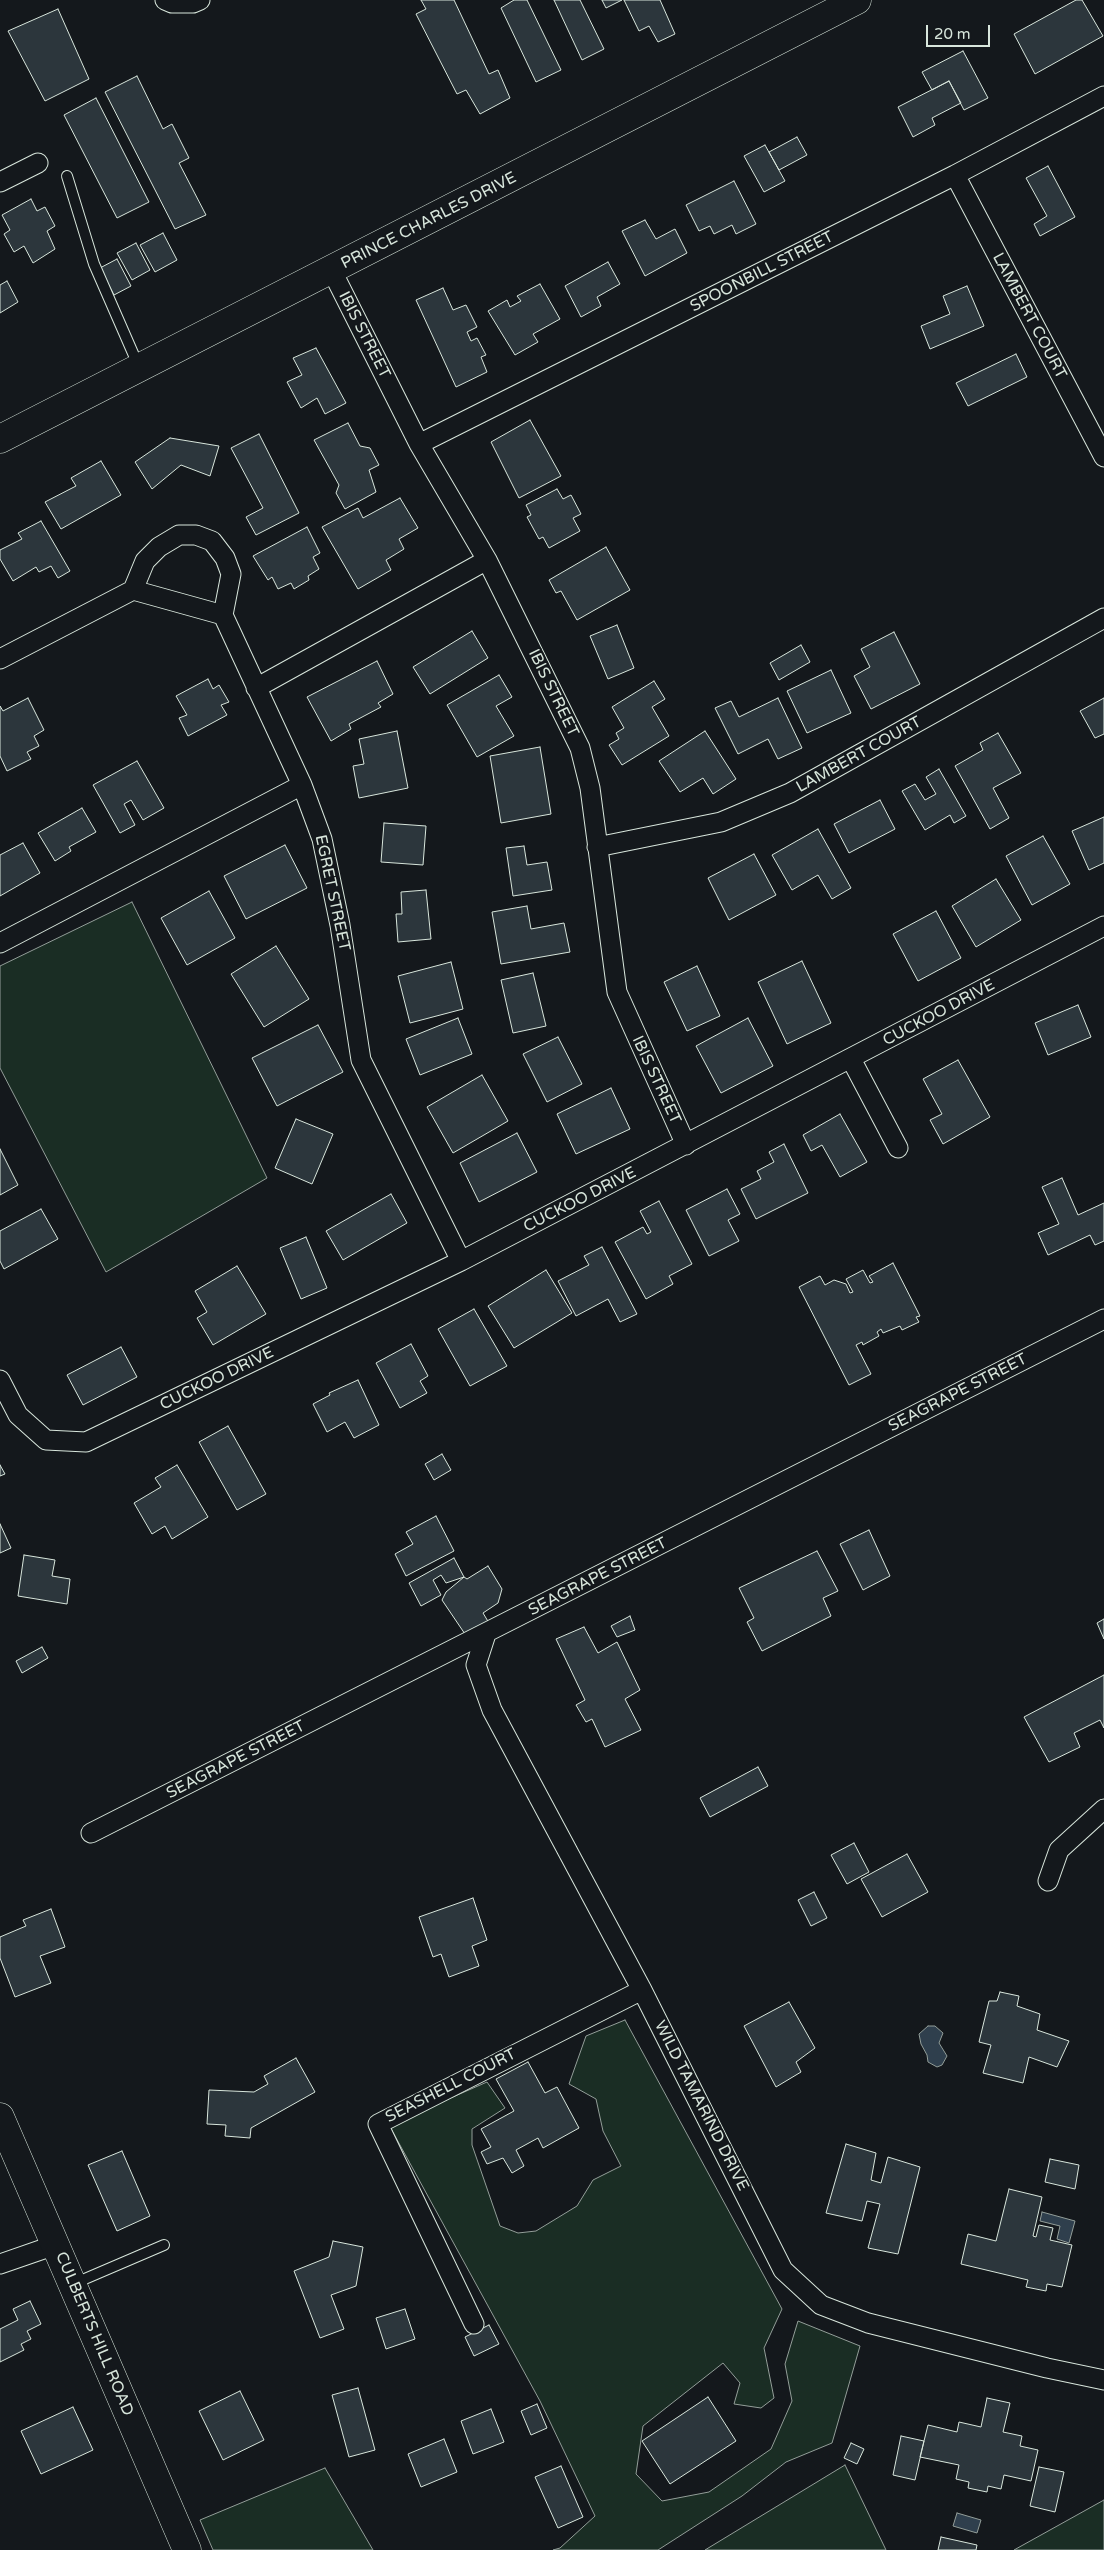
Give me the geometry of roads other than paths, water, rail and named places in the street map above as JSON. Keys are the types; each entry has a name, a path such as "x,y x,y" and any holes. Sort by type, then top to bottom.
{"main road":[{"name":"PRINCE CHARLES DRIVE","path":"0,439 332,271 857,0"},
{"name":"CULBERTS HILL ROAD","path":"0,2117 187,2550"}],"street":[{"path":"164,0 172,3 193,3 200,0"},
{"name":"SPOONBILL STREET","path":"419,444 955,175 1104,96"},
{"path":"0,182 38,163"},
{"name":"LAMBERT COURT","path":"955,175 1104,457"},
{"name":"IBIS STREET","path":"332,271 419,444 487,560 580,748 590,788 617,992 686,1146"},
{"path":"0,659 133,590 145,561 159,547 179,535 196,535 212,540 225,558 231,574 223,614 133,590"},
{"path":"256,688 487,560"},
{"name":"EGRET STREET","path":"223,614 302,785 322,839 340,925 361,1060 461,1261"},
{"name":"LAMBERT COURT","path":"597,847 721,822 790,793 1104,618"},
{"path":"0,943 302,785"},
{"name":"CUCKOO DRIVE","path":"0,1380 18,1415 46,1440 86,1442 461,1261 686,1146 1104,926"},
{"path":"852,1059 898,1148"},
{"name":"SEAGRAPE STREET","path":"90,1833 486,1634 1104,1319"},
{"name":"WILD TAMARIND DRIVE","path":"486,1634 476,1665 492,1710 642,1990 783,2270 821,2304 868,2323 1047,2368 1104,2380"},
{"path":"1048,1881 1059,1850 1104,1809"},
{"name":"SEASHELL COURT","path":"474,2324 378,2124 642,1990"},
{"path":"0,2264 55,2245"}],"lane":[{"path":"68,176 94,264 139,368"},
{"path":"72,2284 164,2245"}],"water":[{"path":"928,2026 935,2026 943,2033 939,2043 947,2056 942,2065 937,2067 928,2062 927,2055 921,2044 919,2034"},
{"path":"1042,2212 1075,2221 1069,2243 1057,2239 1060,2226 1040,2221"},
{"path":"957,2513 981,2520 977,2533 953,2526"}]}
